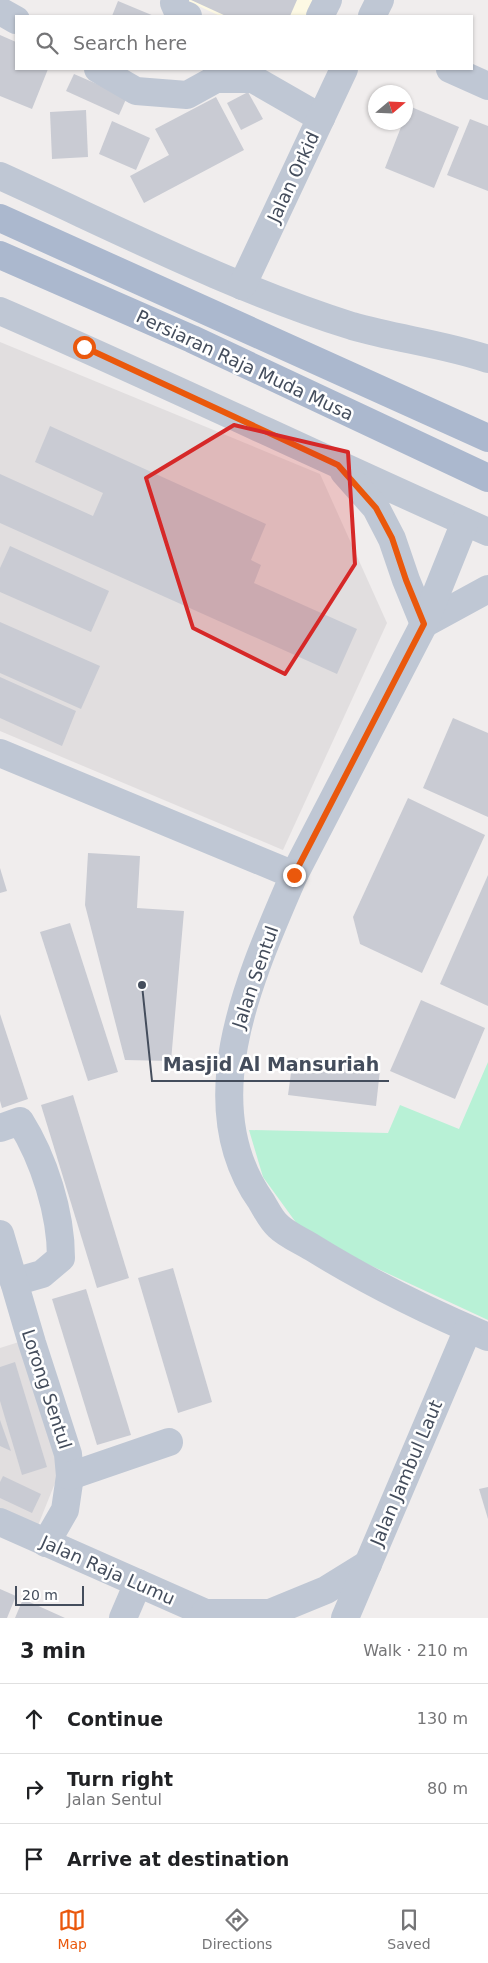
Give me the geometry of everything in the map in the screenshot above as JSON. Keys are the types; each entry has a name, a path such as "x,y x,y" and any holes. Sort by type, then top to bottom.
{"main road":[{"name":"Persiaran Raja Muda Musa","path":"0,218 488,438"},
{"name":"Persiaran Raja Muda Musa","path":"0,255 192,339 488,478"}],"street":[{"path":"175,0 174,3 178,12 186,15"},
{"path":"320,15 328,0"},
{"path":"372,15 380,0"},
{"path":"0,11 15,19"},
{"path":"100,70 136,91 187,96 216,79 253,78 321,118"},
{"path":"452,70 488,86"},
{"name":"Jalan Orkid","path":"242,286 321,118 338,72"},
{"path":"0,176 242,286 352,326 416,342 468,352 488,359"},
{"path":"0,311 84,347 338,465 477,527"},
{"path":"338,465 376,508 392,538 406,580 424,624 488,589"},
{"name":"Jalan Sentul","path":"477,527 424,624 294,875 246,994 232,1050 230,1103 233,1137 243,1169 254,1192 278,1226 342,1266 478,1333"},
{"path":"0,753 294,875"},
{"path":"0,1128 20,1121 33,1141 44,1172 61,1235 61,1258 42,1274 14,1282"},
{"name":"Lorong Sentul","path":"0,1234 32,1343 68,1454 70,1476 65,1510 46,1543"},
{"name":"Jalan Jambul Laut","path":"345,1618 368,1564 478,1333"},
{"path":"70,1476 169,1442"},
{"name":"Jalan Raja Lumu","path":"0,1522 211,1616"},
{"path":"211,1616 270,1613 326,1590 368,1564"},
{"path":"123,1618 138,1583"}],"highlighted area":[{"path":"234,425 348,452 355,564 285,674 193,628 146,478"}],"shaded area":[{"path":"186,0 321,0 314,15 218,15"},
{"path":"0,342 320,474 387,623 283,850 0,731"},
{"path":"19,1342 61,1468 37,1528 0,1511 0,1348"}],"green space":[{"path":"488,1062 488,1320 305,1235 263,1177 249,1130 388,1133 400,1105 459,1129"}],"building":[{"path":"191,0 297,0 290,15 224,15"},
{"path":"118,1 152,15 112,15"},
{"path":"0,35 15,42 15,70 48,70 32,109 0,96"},
{"path":"74,74 127,97 119,115 66,91"},
{"path":"248,92 263,119 241,130 227,103"},
{"path":"216,97 244,150 144,203 130,176 169,155 155,129"},
{"path":"413,108 459,127 434,188 385,168 400,130 413,130"},
{"path":"86,110 88,157 52,159 50,112"},
{"path":"470,119 488,126 488,191 447,175"},
{"path":"112,121 150,138 136,170 99,154"},
{"path":"50,426 266,524 251,560 261,565 254,583 357,629 337,674 0,523 0,474 93,516 103,493 35,462"},
{"path":"10,546 109,591 91,632 0,592 0,568"},
{"path":"0,622 100,666 81,709 0,673"},
{"path":"0,677 76,711 62,746 0,718"},
{"path":"453,718 488,733 488,817 423,788"},
{"path":"408,798 485,835 422,973 360,944 353,917"},
{"path":"88,853 140,856 137,908 184,911 171,1061 125,1060 85,905"},
{"path":"0,868 7,891 0,893"},
{"path":"488,875 488,1006 440,984"},
{"path":"70,923 118,1072 88,1081 40,932"},
{"path":"421,1000 485,1028 455,1099 390,1071"},
{"path":"0,1014 28,1099 2,1108 0,1101"},
{"path":"293,1058 380,1070 376,1106 288,1095"},
{"path":"73,1095 129,1278 97,1288 41,1105"},
{"path":"173,1268 212,1402 178,1413 138,1278"},
{"path":"86,1289 131,1435 97,1445 52,1299"},
{"path":"15,1362 47,1467 22,1475 0,1401 0,1367"},
{"path":"0,1420 11,1451 0,1446"},
{"path":"3,1476 41,1494 32,1513 0,1498 0,1482"},
{"path":"488,1487 488,1519 479,1489"},
{"path":"0,1589 16,1596 7,1618 0,1618"},
{"path":"23,1599 65,1618 15,1618"}],"place":[{"name":"Masjid Al Mansuriah","path":"142,985"}],"route":[{"path":"84,347 338,465 376,508 392,538 406,580 424,624 294,875"}]}
